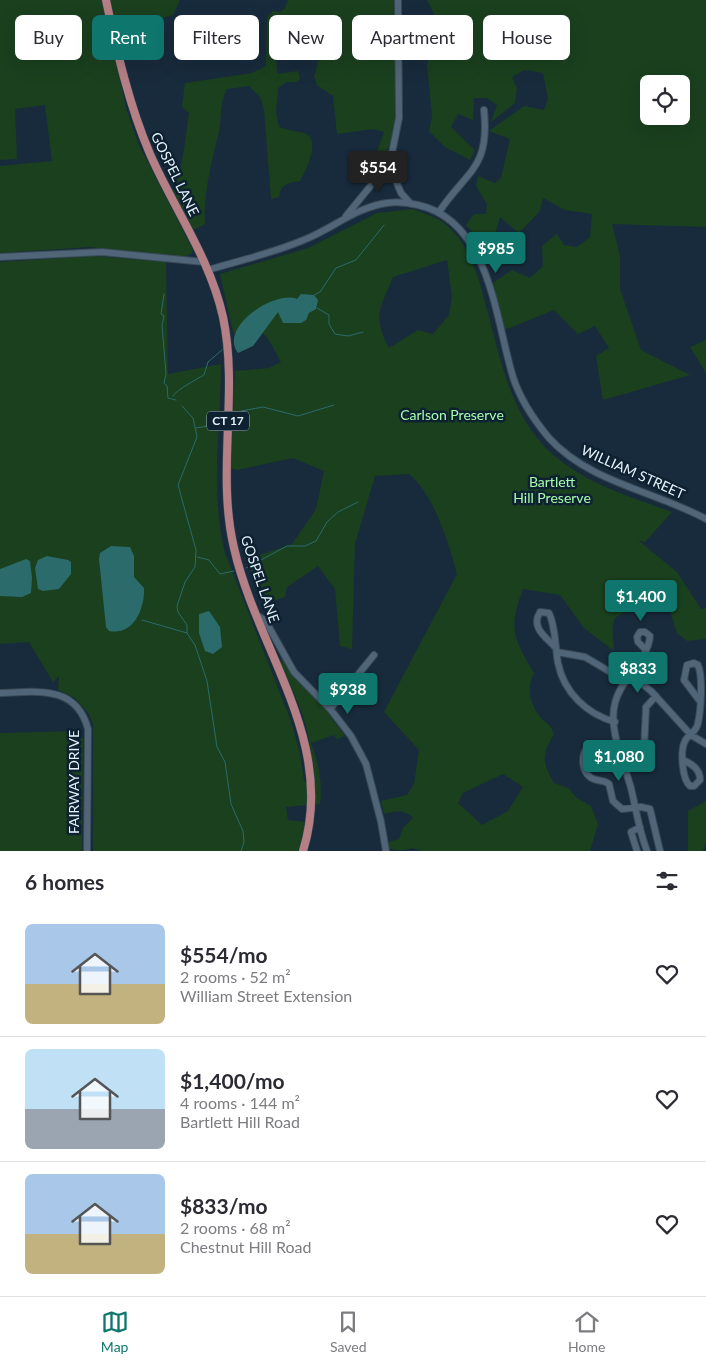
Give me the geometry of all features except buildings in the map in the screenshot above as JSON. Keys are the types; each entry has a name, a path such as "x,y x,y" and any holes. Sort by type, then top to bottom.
{"main road":[{"name":"GOSPEL LANE","path":"106,0 124,81 142,135 206,266 219,301 227,339 229,376 227,481 230,530 236,556 298,717 308,753 312,803 303,851"}],"street":[{"path":"398,0 399,118 392,153 396,181 401,193 410,203"},
{"path":"439,212 475,169 483,152 486,131 484,110"},
{"path":"344,218 373,183 392,153"},
{"name":"WILLIAM STREET","path":"206,266 271,252 307,239 344,218 380,204 410,203 439,212 456,223 466,234 479,257 521,397 533,418 550,439 571,458 590,469 706,519"},
{"path":"0,257 102,252 206,266"},
{"path":"615,722 600,718 573,696 564,681 557,650 549,613 540,612 537,623 541,634 557,650 585,657 612,672 641,683 656,696 691,735 706,744"},
{"path":"258,616 266,620 294,672 330,709 350,736 366,764 382,822 386,851"},
{"path":"646,650 628,677 615,703 615,722 623,761 647,851"},
{"path":"330,709 374,655"},
{"path":"683,760 684,744 698,723 699,700 700,670 698,665 690,663 686,665 684,680 699,700"},
{"name":"FAIRWAY DRIVE","path":"0,693 56,694 69,700 82,714 88,729 86,851"},
{"path":"623,761 637,758 644,750 646,707 656,696"},
{"path":"583,762 589,777 609,784 613,801 616,805 622,809 641,806 650,809 660,851"},
{"path":"637,851 631,832 640,827"}],"green space":[{"path":"0,0 102,0 105,15 92,15 92,60 115,60 126,108 139,145 193,250 191,254 184,257 90,247 0,253 0,166 52,161 45,105 15,109 17,159 0,160"},
{"path":"108,0 180,0 173,15 164,17 164,15 111,15"},
{"path":"288,0 395,0 395,15 352,15 352,60 395,60 396,121 393,140 373,174 370,171 384,132 374,129 337,134 333,96 317,85 314,76 318,60 342,60 342,15 269,15 273,11 280,12 285,8"},
{"path":"427,0 706,0 706,227 612,224 620,256 620,289 641,350 690,375 603,400 596,356 609,348 595,326 578,334 554,310 504,330 493,283 512,270 530,278 543,266 542,246 557,234 564,245 577,247 590,237 592,214 565,210 543,198 540,211 519,233 500,217 496,231 486,241 476,236 466,225 474,214 486,214 487,204 476,186 478,176 495,183 501,178 510,139 489,131 524,106 544,110 548,99 543,73 524,70 512,77 517,88 515,103 491,122 497,105 487,98 474,98 473,120 458,114 451,127 475,150 470,160 445,147 429,131 432,117 427,64 428,60 473,60 473,15 434,15"},
{"path":"269,15 269,60 276,60 277,74 298,71 300,78 297,82 287,82 278,88 276,112 279,127 306,134 312,143 310,157 300,181 285,185 281,189 279,197 271,199 264,110 260,97 249,86 227,89 222,104 219,131 207,189 205,224 193,230 173,193 185,143 189,113 182,107 185,83 252,73 266,66 267,17"},
{"path":"413,209 441,221 453,231 467,250 472,261 480,283 501,364 515,401 535,435 548,450 591,480 672,512 645,542 638,540 677,572 701,609 706,608 706,639 687,641 677,633 670,611 640,610 624,613 618,616 613,623 614,651 584,628 560,595 523,589 515,614 515,633 521,650 534,673 530,685 530,696 534,708 554,734 545,753 545,764 554,783 568,788 577,798 591,806 598,824 590,851 421,851 412,848 394,850 389,848 388,842 399,839 403,828 413,818 403,812 384,814 381,801 407,795 414,784 419,750 384,712 457,574 445,534 433,507 418,483 409,474 375,476 355,544 352,649 340,646 335,589 318,566 287,587 285,597 266,603 252,575 248,559 292,544 316,509 324,471 293,458 237,470 231,468 235,371 269,368 281,362 269,340 262,332 278,311 283,323 301,323 313,309 292,297 236,331 234,336 220,274 308,248 377,213","holes":["447,260 452,297 449,315 433,334 418,330 389,348 379,320 384,297 393,277","503,774 523,787 508,811 482,825 458,803 463,793"]},
{"path":"94,256 166,262 168,374 221,364 217,483 221,530 225,553 291,721 300,754 304,780 308,785 309,805 286,807 288,820 306,822 299,851 93,851 93,725 89,714 75,698 58,690 59,676 53,682 29,642 0,644 0,262"},
{"path":"706,340 706,373 690,347"},
{"path":"281,656 295,679 324,708 345,736 337,739 334,735 311,743 319,773 320,804 314,805 312,758 308,736 300,707 281,663"},
{"path":"79,731 83,739 82,851 0,851 0,733"},
{"path":"706,801 706,842 703,851 688,851 688,811"}],"shaded area":[{"path":"301,294 314,295 318,300 316,309 309,313 306,320 301,323 283,323 278,312 253,346 238,353 234,343 236,332 242,322 263,305 287,298 297,299"},
{"path":"111,546 130,547 134,556 134,577 144,588 140,612 136,619 125,629 118,631 109,631 106,627 99,559 100,553"},
{"path":"47,556 71,562 71,574 59,589 43,591 38,589 35,568 38,560"},
{"path":"26,559 30,561 31,593 22,597 0,596 0,569"},
{"path":"209,611 220,627 222,647 213,654 205,651 199,633 199,614"}],"waterway":[{"path":"314,295 320,292 336,268 356,260 384,225"},
{"path":"164,294 161,314 164,316 162,325 166,374 164,383 167,386 168,398 176,400"},
{"path":"317,308 329,315 329,324 335,334 348,336 363,332"},
{"path":"173,396 182,388 204,375 208,362 222,350"},
{"path":"232,422 236,420 241,411 263,407 298,416 334,405"},
{"path":"182,406 193,418 197,437 178,485 196,550 195,567 185,582 177,606 178,612 187,625 187,633"},
{"path":"196,428 221,424"},
{"path":"246,568 287,546 305,546 316,541 327,522 338,512 358,502"},
{"path":"197,557 209,560 220,574 234,571"},
{"path":"142,620 187,633 195,645 207,681 217,747 225,762 231,804 243,831 244,842 241,851"}],"park label":[{"name":"Carlson Preserve","path":"452,415"},
{"name":"Bartlett Hill Preserve","path":"552,490"}]}
